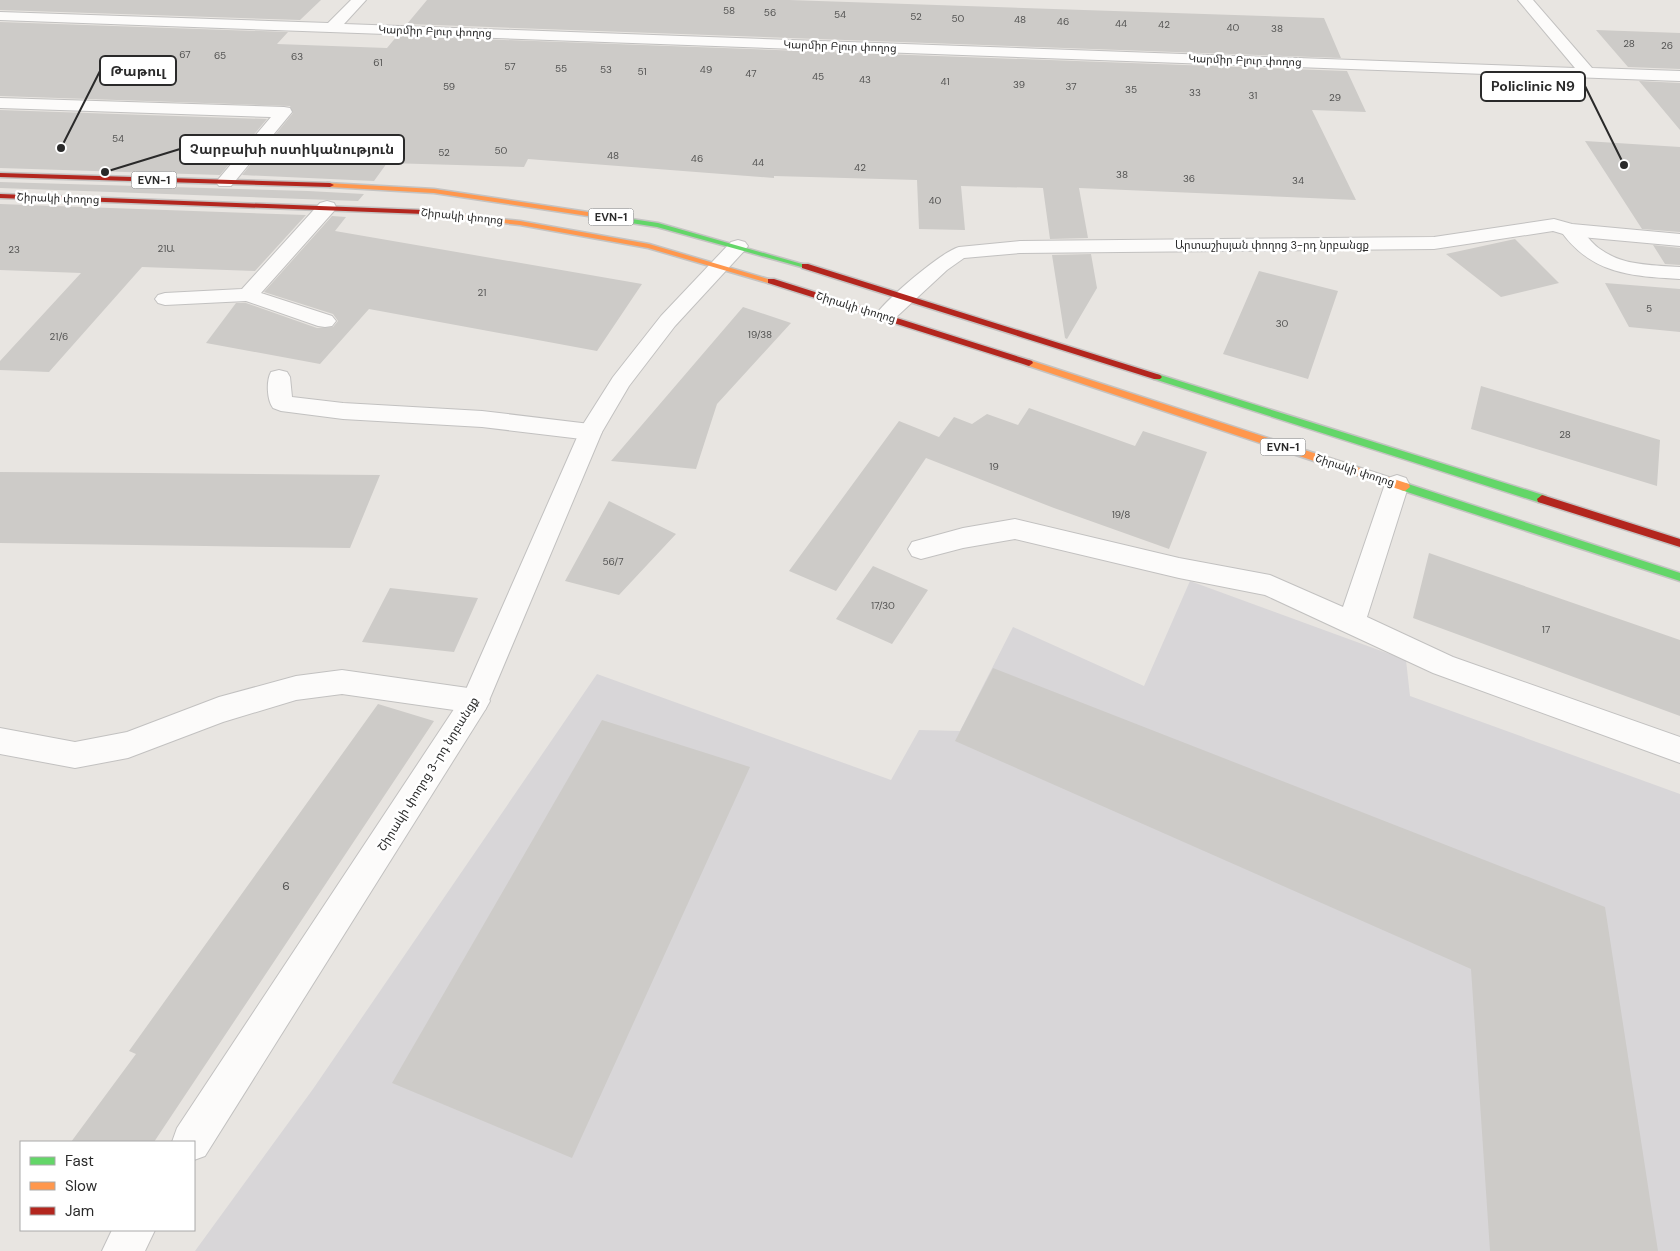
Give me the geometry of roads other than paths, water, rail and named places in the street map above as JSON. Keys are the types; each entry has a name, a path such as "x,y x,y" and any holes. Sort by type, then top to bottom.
{"highway":[{"name":"Շիրակի փողոց","path":"0,175 434,191 658,225 885,316 1680,577"},
{"name":"Շիրակի փողոց","path":"0,196 429,212 520,223 649,246 729,255 906,297 1680,543"}],"street":[{"path":"333,28 359,0"},
{"path":"1525,0 1588,73"},
{"name":"Կարմիր Բլուր փողոց","path":"0,16 1680,76"},
{"path":"0,104 284,112 225,182"},
{"path":"248,295 327,207"},
{"name":"Արտաշիսյան փողոց 3-րդ նրբանցք","path":"885,316 940,266 959,253 1020,247 1434,243 1554,225 1570,230 1680,240"},
{"path":"1570,230 1591,253 1607,262 1631,269 1680,273"},
{"name":"Շիրակի փողոց 3-րդ նրբանցք","path":"193,1141 475,701 590,432 621,382 668,321 729,255"},
{"path":"165,299 248,295 325,321"},
{"path":"279,377 281,403 343,411 482,419 590,432"},
{"path":"1351,623 1397,484"},
{"path":"921,549 963,538 1015,529 1179,568 1270,585 1443,665 1680,750"},
{"path":"0,741 75,755 128,745 219,710 296,688 342,682 475,701"},
{"path":"122,1251 134,1231"}],"place":[{"name":"Թաթուլ","path":"61,148"},
{"name":"Policlinic N9","path":"1624,165"},
{"name":"Չարբախի ոստիկանություն","path":"105,172"}]}
